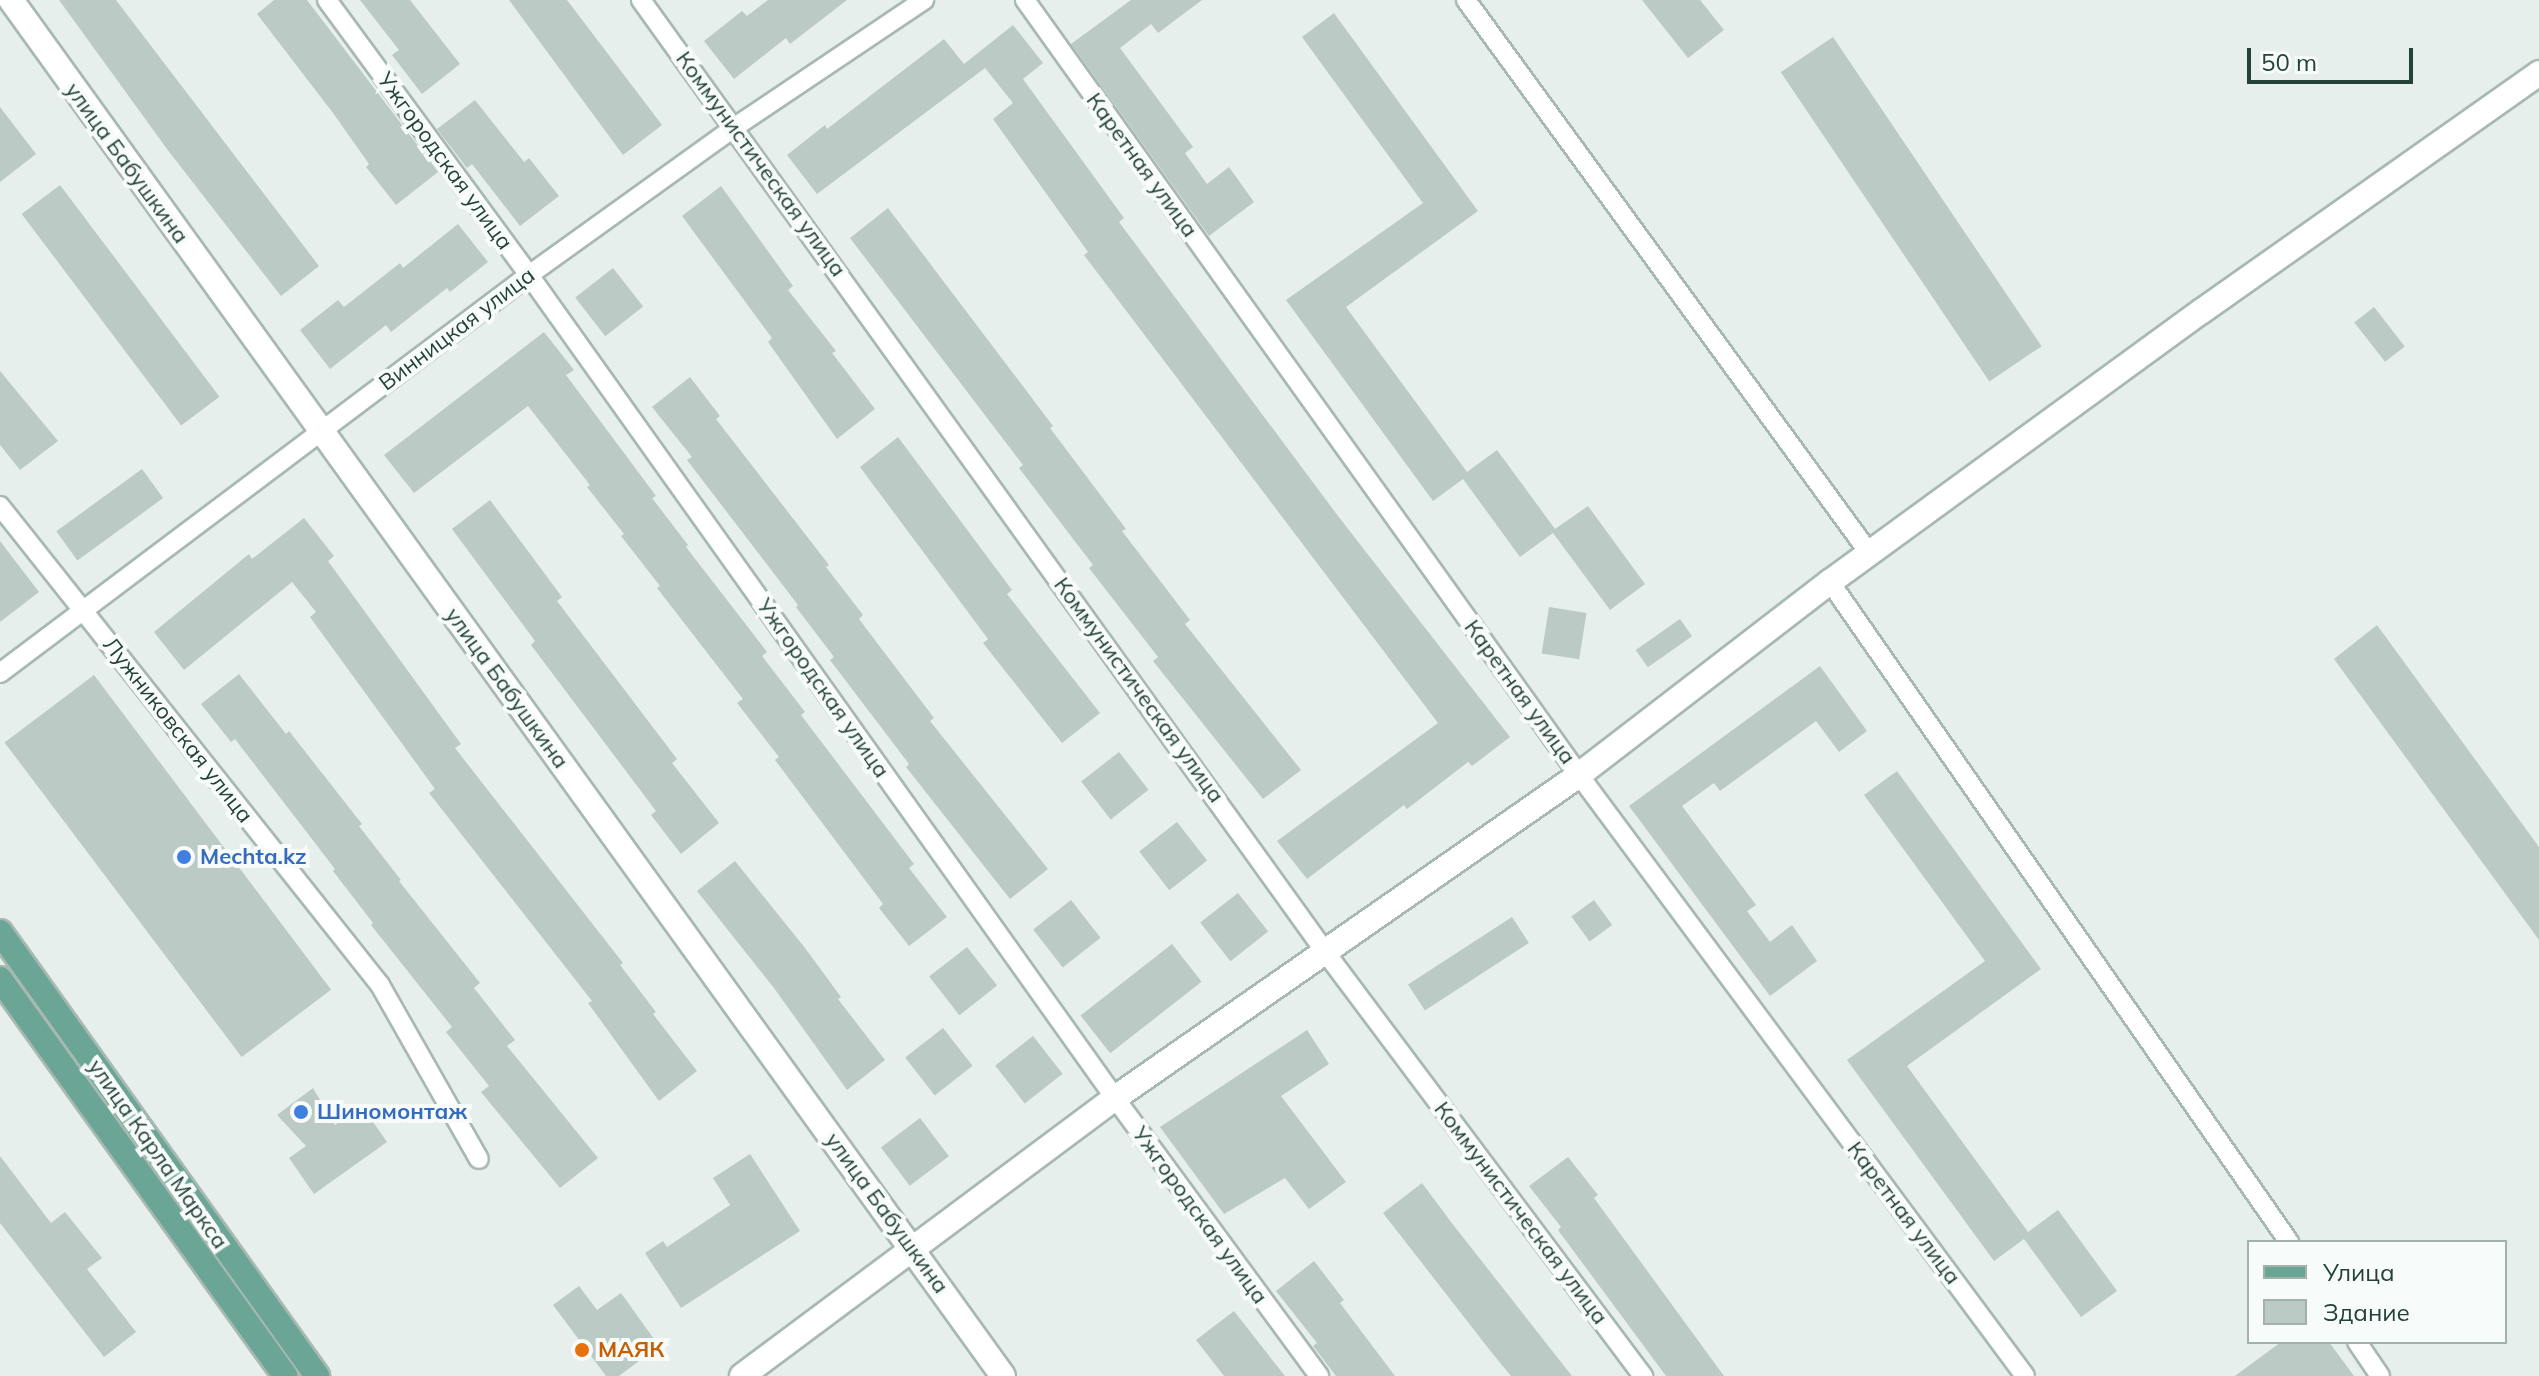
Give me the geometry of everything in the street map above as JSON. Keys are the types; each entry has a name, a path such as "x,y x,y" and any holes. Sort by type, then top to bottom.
{"main road":[{"name":"улица Бабушкина","path":"11,0 1003,1376"},
{"path":"742,1376 1115,1098 1579,775 1830,582 2202,311 2539,73"},
{"name":"улица Карла Маркса","path":"0,932 317,1376"},
{"name":"улица Карла Маркса","path":"0,979 285,1376"}],"street":[{"name":"Ужгородская улица","path":"327,0 529,275 1115,1098 1319,1376"},
{"name":"Коммунистическая улица","path":"641,0 1326,953 1643,1376"},
{"name":"Винницкая улица","path":"0,673 529,275 735,127 924,0"},
{"name":"Каретная улица","path":"1025,0 1579,775 2025,1376"},
{"path":"1466,0 1870,554"},
{"name":"Лужниковская улица","path":"0,506 380,985 479,1159"},
{"path":"1830,582 2288,1240"},
{"path":"2358,1344 2380,1376"}],"building":[{"path":"59,0 116,0 319,266 281,296 167,149"},
{"path":"274,0 307,0 438,172 396,205 366,167 369,164 333,113 257,14"},
{"path":"360,0 410,0 460,64 422,94 392,55 399,50"},
{"path":"509,0 567,0 662,125 623,155"},
{"path":"768,0 847,0 790,44 786,38 734,79 704,41 742,11 747,16"},
{"path":"1131,0 1202,0 1158,33 1151,24 1120,48 1193,147 1185,153 1207,184 1229,167 1254,202 1209,236 1071,44"},
{"path":"1642,0 1700,0 1724,30 1688,58"},
{"path":"1334,13 1478,211 1346,307 1467,472 1497,450 1555,529 1588,506 1645,584 1610,610 1553,533 1520,557 1463,479 1433,501 1286,300 1423,203 1302,37"},
{"path":"1013,25 1043,63 1023,79 1124,218 1119,222 1338,516 1510,737 1472,766 1468,762 1407,809 1404,805 1307,879 1277,841 1438,723 1084,255 1088,252 993,119 1013,103 985,68 817,194 787,155 825,125 827,129 944,39 964,64"},
{"path":"1833,37 2042,346 1989,381 1781,72"},
{"path":"475,100 524,162 529,158 559,196 520,226 472,164 467,168 437,129"},
{"path":"0,107 36,154 0,182"},
{"path":"60,185 219,397 181,426 22,214"},
{"path":"721,186 793,286 788,290 836,351 832,353 875,409 837,439 768,342 772,338 682,216"},
{"path":"888,208 1053,426 1050,428 1126,529 1122,531 1190,620 1185,624 1301,770 1263,799 1153,661 1158,657 1089,568 1093,565 1019,468 1023,465 850,238"},
{"path":"458,224 488,262 450,292 447,288 391,332 386,325 330,369 300,330 338,300 344,307 400,263 403,268"},
{"path":"613,268 643,307 605,336 575,298"},
{"path":"2374,307 2405,346 2385,362 2354,322"},
{"path":"544,332 574,370 566,375 656,496 652,498 688,545 686,547 767,652 762,656 805,712 801,715 914,864 909,868 947,917 909,946 879,908 883,904 775,760 779,757 737,703 743,699 657,588 660,586 621,536 624,534 587,487 590,485 528,406 414,493 384,455"},
{"path":"0,371 58,441 20,470 0,445"},
{"path":"690,377 720,416 716,419 829,565 826,567 863,615 859,619 934,718 930,721 1048,869 1010,899 906,767 909,764 830,660 834,657 796,607 798,605 687,460 692,457 652,407"},
{"path":"898,437 1012,590 1007,594 1100,713 1062,743 983,643 988,639 860,467"},
{"path":"142,469 163,498 77,560 56,531"},
{"path":"490,500 562,597 557,601 677,759 672,763 719,823 681,854 651,815 656,811 531,645 535,641 452,529"},
{"path":"304,518 334,556 328,561 461,744 455,748 623,963 620,965 656,1012 653,1014 697,1071 659,1101 588,1003 592,1001 429,793 435,789 310,617 316,612 292,582 184,670 154,632 249,554 252,559"},
{"path":"0,541 39,592 0,622"},
{"path":"1549,607 1587,613 1579,659 1542,653"},
{"path":"1680,619 1692,636 1648,667 1636,650"},
{"path":"2377,625 2539,847 2539,940 2334,659"},
{"path":"1820,666 1867,731 1839,752 1816,721 1720,791 1714,783 1682,806 1756,905 1747,911 1770,942 1792,925 1817,961 1770,996 1629,806"},
{"path":"239,674 286,734 289,731 362,824 359,826 399,881 480,983 474,988 515,1040 507,1046 598,1158 560,1188 481,1092 489,1086 446,1032 452,1027 371,925 373,923 333,871 335,869 235,739 231,742 201,704"},
{"path":"94,675 331,990 242,1057 5,742"},
{"path":"1119,752 1149,790 1111,819 1081,782"},
{"path":"1897,771 2041,969 1907,1066 2028,1232 2058,1210 2117,1291 2081,1317 2024,1239 1994,1261 1847,1060 1985,961 1864,795"},
{"path":"1177,822 1207,861 1169,890 1139,852"},
{"path":"735,861 805,948 841,997 838,999 885,1060 847,1090 774,988 697,891"},
{"path":"1238,893 1268,932 1230,961 1200,923"},
{"path":"1071,900 1101,938 1063,967 1033,930"},
{"path":"1594,900 1612,925 1590,942 1571,916"},
{"path":"1512,917 1529,943 1425,1011 1408,985"},
{"path":"1172,944 1202,982 1110,1053 1081,1015"},
{"path":"967,947 997,986 959,1015 929,977"},
{"path":"943,1028 973,1066 935,1095 905,1058"},
{"path":"1307,1030 1329,1064 1281,1096 1346,1182 1309,1209 1285,1178 1224,1214 1160,1127"},
{"path":"1033,1036 1063,1074 1025,1103 995,1066"},
{"path":"313,1088 335,1125 362,1106 387,1142 314,1194 289,1158 306,1146 277,1115"},
{"path":"920,1118 949,1156 910,1186 881,1147"},
{"path":"750,1154 800,1231 681,1308 645,1253 663,1241 667,1247 730,1205 713,1178"},
{"path":"0,1156 51,1223 65,1212 102,1258 87,1269 136,1332 104,1357 0,1223"},
{"path":"1568,1157 1598,1195 1594,1198 1724,1376 1666,1376 1558,1230 1561,1227 1529,1186"},
{"path":"1422,1183 1572,1376 1511,1376 1383,1213"},
{"path":"1314,1261 1344,1300 1340,1303 1395,1376 1336,1376 1313,1346 1317,1343 1276,1291"},
{"path":"579,1286 597,1310 621,1293 659,1346 619,1376 606,1376 553,1305"},
{"path":"1234,1311 1285,1376 1224,1376 1196,1340"},
{"path":"2278,1344 2330,1344 2354,1376 2235,1376"}],"place":[{"name":"Mechta.kz","path":"184,857"},
{"name":"Шиномонтаж","path":"301,1112"},
{"name":"МАЯК","path":"582,1350"}]}
